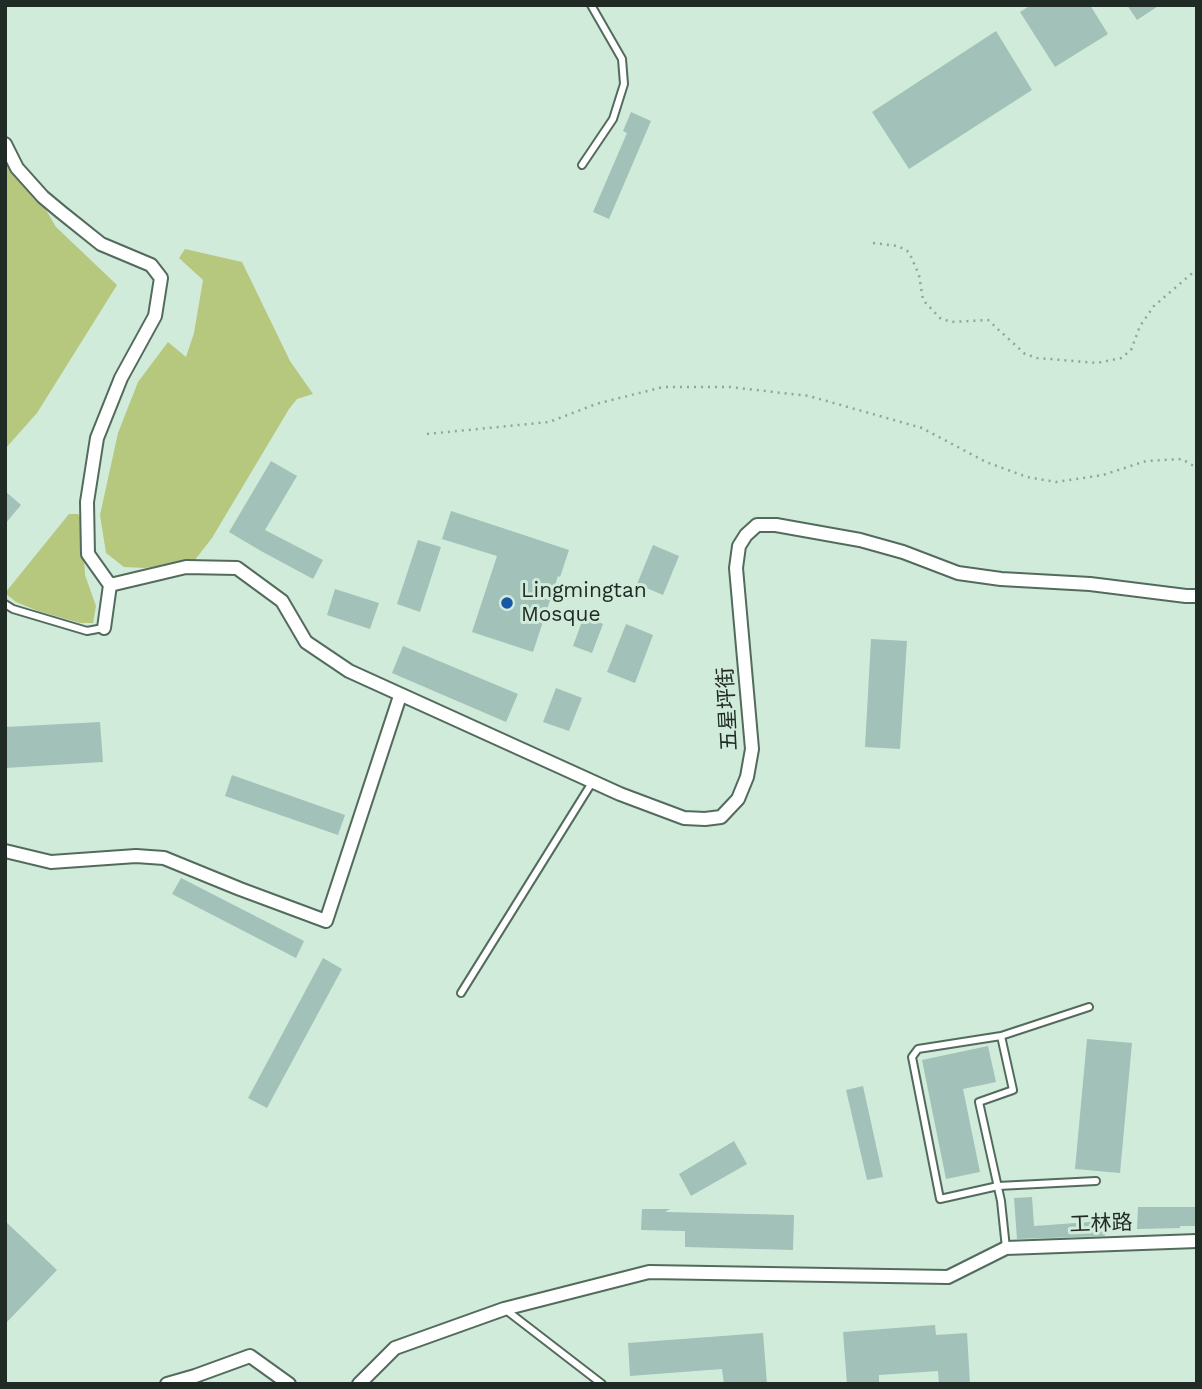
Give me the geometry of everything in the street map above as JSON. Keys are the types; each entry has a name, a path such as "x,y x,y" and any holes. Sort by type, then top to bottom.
{"street":[{"path":"5,144 17,168 43,197 102,244 151,265 161,278 155,316 121,378 97,438 87,502 88,554 110,585 104,628"},
{"name":"五星坪街","path":"110,585 186,567 237,568 282,601 306,642 349,671 620,794 684,818 705,819 721,817 738,799 747,777 752,749 736,568 739,546 757,525 776,525 860,540 903,552 958,573 1197,596"},
{"path":"5,851 51,862 136,856 164,858 326,921 400,696"},
{"name":"工林路","path":"1006,1248 1197,1241"},
{"path":"359,1384 395,1348 504,1309 649,1272 948,1277 1006,1248"},
{"path":"167,1384 250,1356 289,1384"}],"lane":[{"path":"582,165 613,118 624,84 622,59 591,5"},
{"path":"5,604 13,609 87,631 104,628"},
{"path":"461,993 593,781"},
{"path":"1089,1007 1001,1036 918,1049 912,1057 940,1199 998,1186 1096,1181"},
{"path":"1001,1036 1013,1090 979,1102 998,1186 1006,1248"},
{"path":"504,1309 602,1384"}],"path":[{"path":"873,243 898,246 909,252 919,275 923,300 940,318 951,322 988,320 1025,354 1037,358 1097,363 1121,358 1131,350 1140,326 1154,306 1197,269"},
{"path":"427,434 549,422 596,404 663,387 730,387 808,396 922,428 986,462 1027,477 1056,482 1103,475 1146,461 1158,460 1182,459 1197,468"}],"green space":[{"path":"5,147 56,227 117,285 37,413 5,449"},
{"path":"185,249 242,262 290,361 313,394 297,399 289,409 212,538 194,561 145,568 124,567 106,553 100,515 118,433 138,382 168,342 186,357 194,333 203,280 179,258"},
{"path":"69,514 78,514 82,520 85,575 96,606 93,623 80,623 38,611 16,602 5,593"}],"building":[{"path":"1031,5 1090,5 1108,34 1055,67 1020,12"},
{"path":"1127,5 1160,5 1137,20"},
{"path":"996,31 1032,90 909,169 872,112"},
{"path":"631,112 651,121 609,219 593,212 627,133 623,131"},
{"path":"271,461 297,476 265,530 323,560 313,579 229,532"},
{"path":"5,491 21,505 5,524"},
{"path":"451,511 569,550 533,652 472,632 497,556 442,539"},
{"path":"418,540 441,547 420,612 397,604"},
{"path":"653,545 679,556 663,595 637,584"},
{"path":"335,589 379,603 370,629 327,615"},
{"path":"584,616 603,624 592,653 573,646"},
{"path":"626,624 653,635 635,683 607,672"},
{"path":"871,639 907,641 900,749 865,747"},
{"path":"403,646 518,694 506,722 392,673"},
{"path":"556,688 582,698 569,731 543,722"},
{"path":"100,722 103,762 5,768 5,727"},
{"path":"232,775 345,815 338,835 225,796"},
{"path":"181,878 304,941 296,958 172,894"},
{"path":"323,958 342,969 267,1108 248,1098"},
{"path":"1087,1039 1132,1043 1120,1173 1075,1169"},
{"path":"988,1046 996,1082 963,1089 980,1172 946,1179 922,1060"},
{"path":"863,1086 883,1177 867,1180 846,1090"},
{"path":"734,1141 747,1164 691,1196 679,1174"},
{"path":"1032,1197 1034,1226 1104,1221 1105,1236 1017,1239 1014,1198"},
{"path":"1138,1207 1197,1207 1197,1226 1137,1229"},
{"path":"642,1209 794,1215 793,1250 685,1247 685,1231 641,1230"},
{"path":"5,1221 57,1270 5,1324"},
{"path":"935,1325 936,1335 967,1333 970,1384 939,1384 938,1371 879,1375 879,1384 847,1384 843,1332"},
{"path":"763,1333 767,1384 724,1384 722,1369 630,1376 628,1343"}],"place":[{"name":"Lingmingtan Mosque","path":"507,603"}]}
